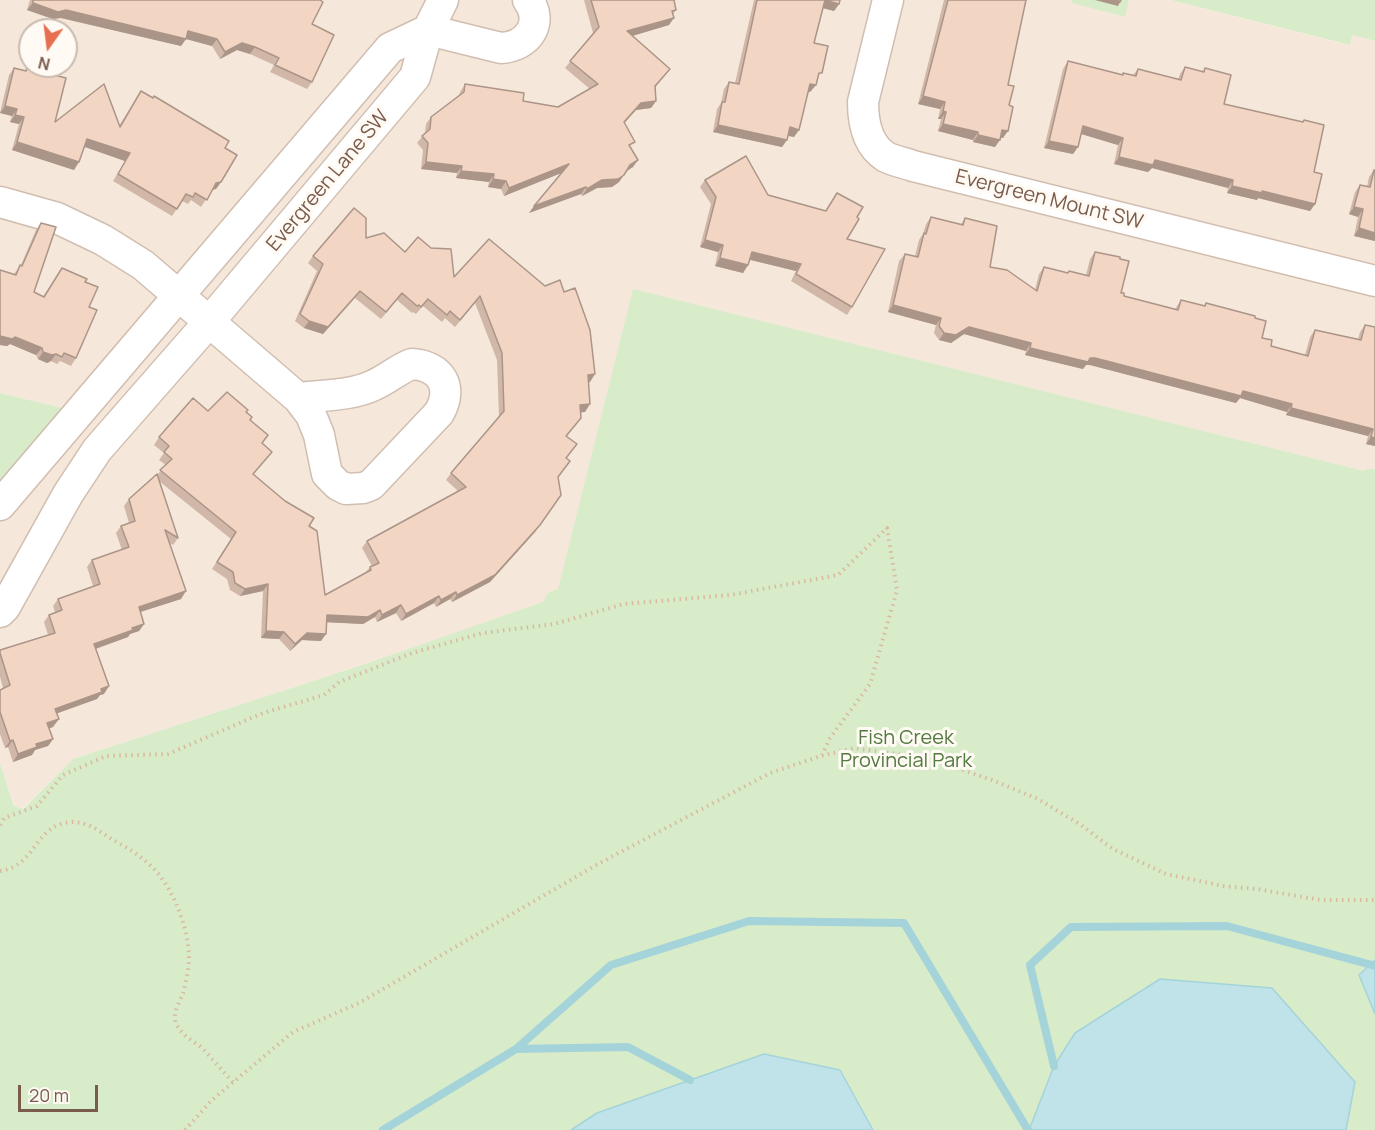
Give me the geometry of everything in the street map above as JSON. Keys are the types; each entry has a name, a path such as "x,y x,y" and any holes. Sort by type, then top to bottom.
{"street":[{"name":"Evergreen Lane SW","path":"195,309 415,77 428,30 443,0"},
{"path":"428,30 501,48 511,48 527,39 532,31 535,22 534,12 528,0"},
{"name":"Evergreen Mount SW","path":"888,0 863,102 863,120 871,142 886,157 913,166 1375,281"},
{"name":"Evergreen Lane SW","path":"195,309 390,48 428,30"},
{"path":"0,202 57,218 103,240 143,265 298,398 311,415 319,435 327,474 338,486 354,490 371,485 439,413 446,395 444,384 432,369 412,364 402,367 375,385 364,389 298,398"},
{"path":"0,505 195,309"},
{"path":"0,612 5,607 68,494 195,309"}],"path":[{"path":"0,825 4,818 38,806 63,775 106,756 168,754 263,713 324,696 339,682 412,653 483,633 554,624 624,604 730,595 838,575 887,528 897,590 870,684 830,738 821,756"},
{"path":"185,1130 212,1100 293,1032 358,1003 598,864 770,773 854,748 939,762 992,780 1038,799 1081,825 1113,849 1166,874 1223,886 1257,889 1321,900 1375,900"},
{"path":"0,871 19,865 48,830 71,822 89,825 143,859 153,868 179,911 189,956 188,974 174,1018 176,1024 181,1032 203,1049 233,1082"}],"shaded area":[{"path":"0,0 1072,0 1072,2 1124,17 1129,0 1170,0 1349,45 1352,35 1375,41 1375,474 633,290 556,598 362,665 73,759 17,814 0,763 0,481 63,408 0,393"}],"green space":[{"path":"1072,0 1129,0 1125,17 1072,3"},
{"path":"1170,0 1375,0 1375,41 1352,35 1350,45"},
{"name":"Fish Creek Provincial Park","path":"633,289 1364,471 1375,469 1375,1130 0,1130 0,763 14,806 23,809 73,759 362,665 543,602 548,593 558,589"},
{"path":"0,393 63,408 0,481"}],"water":[{"path":"1375,960 1375,1014 1359,975"},
{"path":"1160,979 1272,988 1355,1082 1346,1130 1029,1130 1054,1066 1075,1033"},
{"path":"764,1054 840,1070 873,1130 571,1130 597,1113"}],"building":[{"path":"33,0 320,0 323,2 312,24 334,35 312,82 275,65 279,58 242,43 225,52 217,39 188,31 186,39 66,10 58,12 33,3"},
{"path":"591,0 674,0 676,10 672,11 674,18 627,31 670,69 655,86 656,101 641,103 624,122 635,142 629,145 638,160 630,165 624,175 618,179 602,180 587,189 586,187 534,206 569,164 509,188 506,181 493,179 494,174 461,171 462,166 426,162 428,143 422,136 430,129 431,117 464,92 465,84 524,93 523,101 558,107 598,84 570,61 599,27"},
{"path":"757,0 825,0 814,43 828,46 822,73 819,73 816,85 810,84 799,130 790,127 787,140 718,125 722,102 725,102 729,82 739,84"},
{"path":"825,0 840,0 839,4"},
{"path":"948,0 1026,0 1008,85 1014,86 1009,105 1013,107 1008,131 1002,130 1000,140 943,124 946,112 943,111 945,102 923,96"},
{"path":"1068,61 1123,75 1123,73 1136,76 1138,69 1181,80 1185,67 1204,72 1205,68 1231,75 1224,104 1324,125 1314,172 1322,174 1315,204 1232,186 1233,180 1155,160 1153,165 1119,157 1123,138 1083,126 1078,147 1049,141"},
{"path":"14,68 18,69 18,78 66,78 55,122 104,84 120,127 141,91 153,98 154,96 229,141 225,148 237,155 221,182 216,183 207,200 195,193 193,197 186,194 177,209 118,174 130,153 87,139 79,162 17,142 24,117 15,115 17,109 5,106"},
{"path":"746,156 768,195 826,211 837,193 863,207 847,239 885,249 852,307 796,274 801,264 752,252 748,265 720,258 723,245 705,240 716,197 705,180"},
{"path":"1374,170 1375,233 1359,228 1363,209 1354,207 1360,185 1370,187"},
{"path":"354,208 366,218 366,238 384,233 405,252 418,237 431,248 451,249 454,277 489,239 545,286 560,280 564,292 575,288 590,330 595,374 588,375 590,404 580,405 581,418 566,436 577,444 566,458 570,461 558,477 561,495 540,525 495,575 457,595 456,592 441,600 439,596 406,614 401,605 382,615 380,610 368,617 327,615 326,634 307,633 295,644 284,632 266,631 268,584 245,589 235,583 233,572 217,562 236,532 160,470 172,459 164,452 169,446 159,437 193,398 208,411 227,392 248,410 246,412 252,417 250,420 268,435 262,443 272,452 253,474 285,501 314,518 309,526 317,531 325,595 371,570 370,567 379,563 367,541 466,487 451,473 504,411 502,353 480,296 460,320 450,311 447,315 428,299 421,307 402,293 386,312 360,291 328,327 309,321 300,314 323,264 313,256"},
{"path":"931,217 963,225 965,218 997,226 990,267 1007,270 1037,291 1044,267 1089,276 1095,252 1129,261 1121,293 1124,293 1124,296 1178,310 1181,300 1205,306 1206,303 1255,316 1255,318 1266,321 1262,338 1272,340 1271,346 1308,356 1315,330 1361,340 1365,325 1375,327 1375,438 1371,437 1373,429 1291,408 1292,404 1243,391 1241,396 1095,358 1090,358 1088,362 1030,348 1031,343 969,327 956,335 944,333 939,326 941,318 893,305 905,254 918,257"},
{"path":"41,223 56,227 34,292 44,297 62,268 87,279 85,282 98,287 89,307 97,310 76,358 64,353 62,357 52,355 43,352 42,348 15,337 12,339 0,336 0,270 16,275"},
{"path":"157,474 178,538 165,530 186,591 139,607 144,624 94,644 109,686 101,689 102,692 55,709 59,719 47,723 53,739 36,744 37,747 18,754 13,740 10,741 0,712 0,690 10,685 0,650 55,633 49,615 62,610 58,599 100,584 92,560 129,547 121,526 135,521 129,499"}],"waterway":[{"path":"516,1049 611,965 749,921 904,923 1028,1130"},
{"path":"1054,1066 1030,965 1071,927 1227,926 1375,966"},
{"path":"383,1130 516,1049 628,1047 690,1080"}]}
